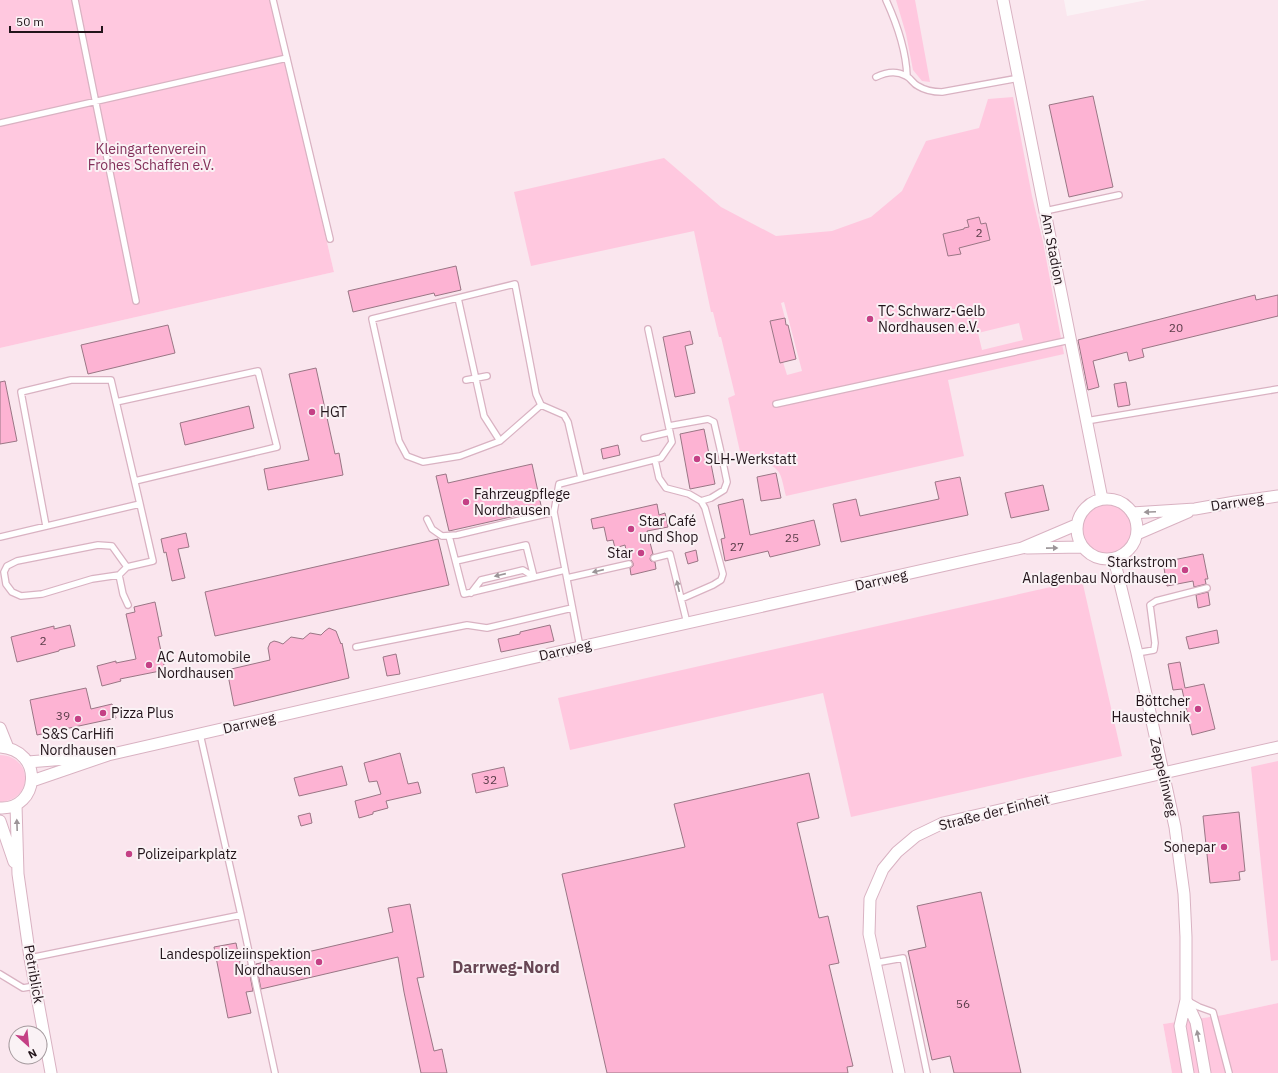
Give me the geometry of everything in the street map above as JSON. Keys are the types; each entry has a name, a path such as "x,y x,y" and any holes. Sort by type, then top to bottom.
{"street":[{"name":"Am Stadion","path":"1003,0 1102,499"},
{"name":"Darrweg","path":"1132,513 1195,509 1278,496"},
{"path":"1102,499 1119,501 1127,506 1132,513 1137,526 1137,534 1130,548 1123,555 1105,559 1096,558 1088,554 1082,547 1077,536 1076,524 1079,515 1092,502 1102,499"},
{"name":"Darrweg","path":"1137,534 1195,509"},
{"name":"Darrweg","path":"32,781 108,755 1022,548 1076,524"},
{"name":"Darrweg","path":"1022,548 1082,547"},
{"name":"Zeppelinweg","path":"1114,558 1137,653 1175,827 1184,894 1186,937 1186,1000 1180,1026 1188,1073"},
{"path":"0,728 4,748 16,751 23,756 31,769 32,781 26,795 16,805 0,808"},
{"name":"Straße der Einheit","path":"899,1073 869,934 870,899 883,869 897,852 916,836 943,823 1278,747"},
{"name":"Darrweg","path":"28,762 108,755"},
{"name":"Petriblick","path":"16,805 18,874 30,958 51,1073"},
{"name":"Petriblick","path":"0,821 18,874"},
{"name":"Zeppelinweg","path":"1186,1000 1196,1022 1205,1073"}],"lane":[{"path":"75,0 136,301"},
{"path":"273,0 330,239"},
{"path":"886,0 895,19 902,42 907,76"},
{"path":"0,123 287,58"},
{"path":"876,77 894,72 907,76 916,86 929,92 942,92 1019,78"},
{"path":"1045,211 1119,195"},
{"path":"541,405 500,440 460,456 423,462 407,456 399,441 372,319 515,284 536,394 541,405 564,415 568,422 581,478"},
{"path":"458,298 484,416 500,440"},
{"path":"580,647 554,512 559,484 661,458 672,442 648,329"},
{"path":"776,404 1070,340"},
{"path":"116,402 258,371 277,447 135,481"},
{"path":"466,380 487,376"},
{"path":"46,526 22,392 71,380 110,380 153,561 126,567 119,575 92,579 42,594 21,596 12,592 6,584 4,572 7,566 17,561 98,544 112,546 126,567"},
{"path":"1086,421 1278,389"},
{"path":"644,438 669,429 708,419 714,422 726,482 724,490 711,498 701,501"},
{"path":"655,460 659,478 666,488 689,494 701,501 705,508 723,574 721,580 713,585 681,599"},
{"path":"0,537 140,504"},
{"path":"427,519 432,529 442,536 449,536 554,512"},
{"path":"449,536 464,594 565,570"},
{"path":"456,561 526,545 534,577"},
{"path":"654,558 670,554 687,623"},
{"path":"567,578 629,564"},
{"path":"471,593 481,580 523,570 534,577"},
{"path":"119,575 123,594 128,605"},
{"path":"1137,653 1154,650 1155,643 1150,605 1156,601 1207,588"},
{"path":"356,648 467,625 488,628 572,608"},
{"path":"200,734 275,1073"},
{"path":"30,958 240,915"},
{"path":"875,963 903,958 927,1073"},
{"path":"0,974 23,988 35,986"},
{"path":"1186,1000 1213,1012 1229,1073"}],"shaded area":[{"path":"270,0 1064,0 1067,16 1147,0 1278,0 1278,1003 1223,1015 1163,1024 1172,1073 0,1073 0,348 334,272"}],"green space":[{"name":"Kleingartenverein Frohes Schaffen e.V.","path":"0,0 270,0 334,272 0,348"},
{"path":"896,0 915,0 930,82 922,81 913,70 906,34"},
{"path":"1013,97 1032,196 1043,242 1064,354 948,380 964,456 786,496 781,476 774,467 762,462 743,465 728,398 735,395 721,337 719,337 713,312 711,312 694,231 531,266 514,192 664,158 721,207 776,236 832,231 871,217 902,191 926,141 979,128 988,99","holes":["784,302 802,371 787,375 783,362 780,363 770,321 785,318 781,303","1019,323 1023,340 982,350 978,333"]},
{"path":"1106,503 1116,505 1124,511 1130,519 1132,529 1130,539 1124,547 1116,553 1106,555 1096,553 1088,547 1082,539 1080,529 1082,519 1088,511 1096,505"},
{"path":"1082,580 1122,756 851,817 823,693 570,750 558,698"},
{"path":"0,755 11,757 19,762 25,778 24,787 19,794 11,799 0,802"},
{"path":"1278,761 1278,960 1271,961 1251,767"},
{"path":"1278,1003 1278,1073 1172,1073 1163,1024 1223,1015"}],"building":[{"path":"1093,96 1113,187 1069,197 1049,105"},
{"path":"979,217 981,224 986,223 990,240 959,248 961,254 948,256 943,234 969,227 967,220"},
{"path":"456,266 461,290 435,296 434,293 353,312 348,291"},
{"path":"1255,295 1256,300 1278,295 1278,316 1142,349 1144,357 1129,361 1127,352 1093,361 1099,387 1088,390 1078,340"},
{"path":"785,318 796,359 780,363 770,321"},
{"path":"168,325 175,353 88,374 81,345"},
{"path":"690,331 693,344 685,346 695,393 675,397 663,337"},
{"path":"316,368 335,454 339,453 343,475 268,490 264,469 309,460 289,374"},
{"path":"5,381 17,441 0,444 0,382"},
{"path":"1126,382 1130,405 1118,407 1114,384"},
{"path":"249,406 254,428 185,445 180,423"},
{"name":"SLH-Werkstatt","path":"704,429 715,484 690,489 680,434"},
{"path":"618,445 620,455 603,459 601,449"},
{"path":"532,464 542,510 449,531 436,476 446,474 448,483"},
{"path":"776,473 781,498 761,501 757,477"},
{"path":"960,477 968,515 841,542 833,504 856,499 860,516 939,499 935,482"},
{"path":"1043,485 1049,510 1011,518 1005,493"},
{"path":"743,499 750,535 814,520 820,545 770,557 768,551 725,561 721,539 725,538 718,505"},
{"path":"657,504 659,515 665,513 668,527 647,531 653,554 651,555 650,559 651,561 655,562 656,569 631,575 630,568 633,566 633,563 631,560 628,560 625,545 615,548 613,540 607,541 604,527 593,529 591,519"},
{"path":"186,533 189,547 178,549 185,578 172,581 166,552 164,553 161,539"},
{"path":"438,539 449,585 215,636 205,592"},
{"path":"696,550 698,561 688,564 685,553"},
{"name":"Starkstrom Anlagenbau Nordhausen","path":"1203,554 1208,579 1205,579 1206,584 1194,587 1193,581 1167,586 1163,562"},
{"path":"1208,592 1210,605 1198,608 1196,595"},
{"path":"155,602 162,636 158,637 165,670 120,679 121,681 102,686 97,666 116,661 116,663 136,659 126,614 135,612 134,607"},
{"path":"70,625 75,646 17,662 11,637 54,626 54,629"},
{"path":"550,625 554,641 501,652 498,639"},
{"path":"329,628 336,631 341,644 342,643 349,678 234,706 227,670 270,660 268,648 270,643 274,641 283,644 291,637 303,639 310,633 321,635"},
{"path":"1217,630 1219,643 1189,649 1186,637"},
{"path":"396,654 400,674 387,676 383,657"},
{"name":"Böttcher Haustechnik","path":"1180,662 1185,688 1204,684 1215,729 1192,735 1182,689 1173,690 1168,664"},
{"path":"86,688 91,709 112,704 116,718 37,735 30,700"},
{"path":"400,753 408,784 418,782 421,793 386,801 388,808 359,818 355,801 381,794 377,781 369,782 364,763"},
{"path":"342,766 347,785 299,796 294,778"},
{"path":"504,767 508,786 476,793 472,774"},
{"path":"809,773 819,818 797,823 819,918 828,916 839,963 829,965 853,1066 847,1067 848,1073 607,1073 562,874 685,847 674,804"},
{"path":"1239,812 1245,871 1239,872 1240,880 1210,883 1203,816"},
{"path":"310,813 312,823 301,826 298,816"},
{"path":"981,892 1021,1073 954,1073 950,1056 932,1060 908,951 926,947 917,906"},
{"path":"410,904 424,977 417,978 434,1051 442,1049 447,1073 421,1073 398,957 261,989 256,964 393,932 388,908"},
{"path":"236,943 241,967 248,965 253,991 246,992 251,1013 228,1018 214,947"}],"place":[{"name":"TC Schwarz-Gelb Nordhausen e.V.","path":"870,319"},
{"name":"HGT","path":"312,412"},
{"name":"SLH-Werkstatt","path":"697,459"},
{"name":"Fahrzeugpflege Nordhausen","path":"466,502"},
{"name":"Star Café und Shop","path":"631,529"},
{"name":"Star","path":"641,553"},
{"name":"Starkstrom Anlagenbau Nordhausen","path":"1185,570"},
{"name":"AC Automobile Nordhausen","path":"149,665"},
{"name":"Böttcher Haustechnik","path":"1198,709"},
{"name":"Pizza Plus","path":"103,713"},
{"name":"S&S CarHifi Nordhausen","path":"78,719"},
{"name":"Sonepar","path":"1224,847"},
{"name":"Polizeiparkplatz","path":"129,854"},
{"name":"Landespolizeiinspektion Nordhausen","path":"319,962"}],"district":[{"name":"Darrweg-Nord","path":"506,967"}]}
